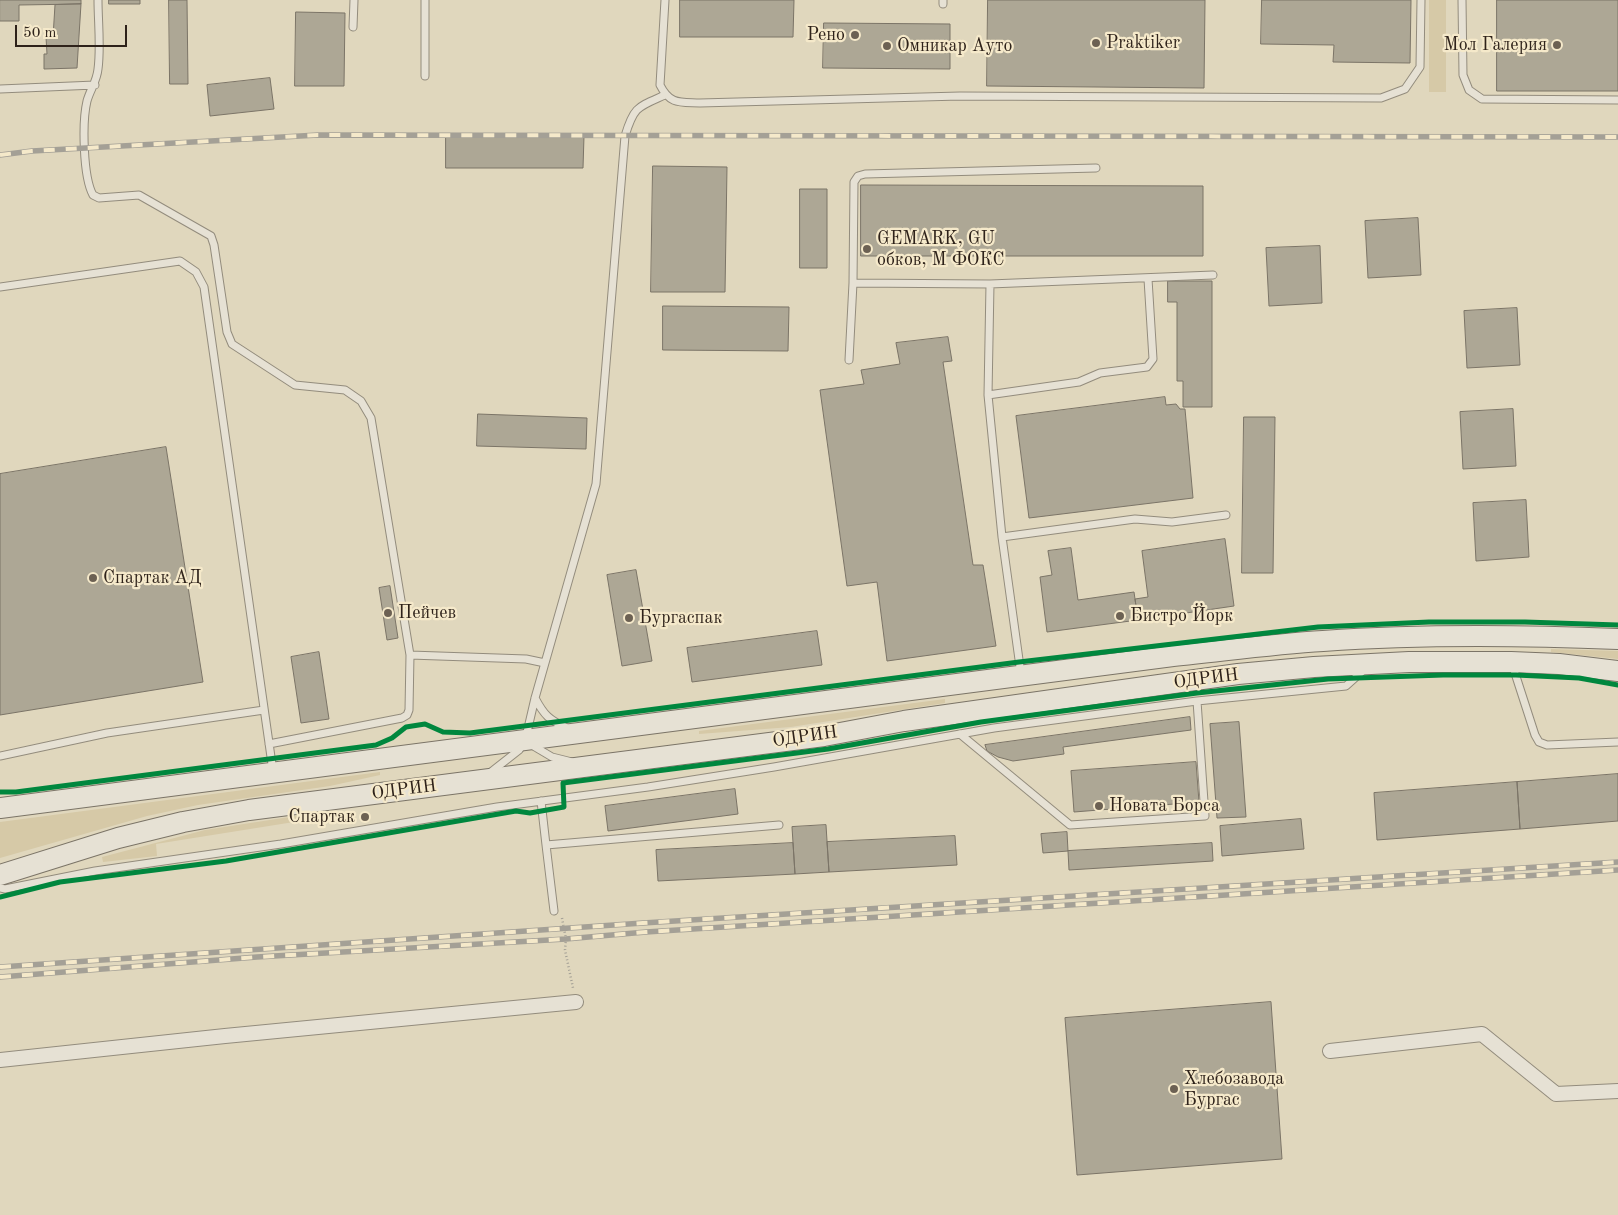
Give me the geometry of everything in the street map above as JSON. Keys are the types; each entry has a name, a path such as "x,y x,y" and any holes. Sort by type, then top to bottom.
{"main road":[{"name":"ОДРИН","path":"0,808 1173,656 1323,641 1417,636 1618,639"},
{"name":"ОДРИН","path":"0,875 118,838 183,822 249,810 824,736 904,722 1229,676 1314,667 1409,662 1559,664 1618,671"},
{"path":"904,722 928,710 1003,697 1021,677"}],"street":[{"path":"0,1060 576,1002"},
{"path":"1330,1052 1482,1034 1556,1094 1618,1091"}],"lane":[{"path":"98,0 98,68 95,85 87,101 83,148 90,189 93,195 99,198 139,195 210,236 214,245 227,332 232,344 295,385 345,390 361,401 371,418 410,655 409,710 407,715 402,718 269,744"},
{"path":"353,27 354,0"},
{"path":"425,0 425,76"},
{"path":"665,0 660,85 665,95 674,101 700,103 960,96 1381,98 1405,89 1420,67 1421,0"},
{"path":"1462,0 1463,75 1469,90 1482,99 1618,100"},
{"path":"0,88 95,85"},
{"path":"481,780 510,759 525,740 535,698 596,484 625,136 630,120 639,106 665,95"},
{"path":"849,360 853,282 854,182 858,176 865,174 1096,168"},
{"path":"0,287 180,262 196,272 204,287 274,772"},
{"path":"853,282 990,284 1213,276"},
{"path":"988,396 1079,382 1100,373 1146,367 1153,359 1148,279"},
{"path":"990,284 988,396 1002,537 1021,677"},
{"path":"1002,537 1135,519 1172,522 1226,515"},
{"path":"410,655 526,659 545,663"},
{"path":"1511,662 1535,736 1539,742 1547,745 1618,742"},
{"path":"0,888 5,889 95,871 281,844 541,801 648,787 774,767 1004,726 1197,701 1346,686 1370,664"},
{"path":"535,698 544,714 553,722 576,733"},
{"path":"960,734 1070,825 1205,816 1197,701"},
{"path":"0,756 107,733 264,710"},
{"path":"525,740 538,750 552,757 588,766"},
{"path":"541,801 554,911"},
{"path":"546,845 779,825"}],"path":[{"path":"554,911 561,916 565,928 565,950 576,1002"}],"shaded area":[{"path":"1429,0 1446,0 1446,92 1429,92"},
{"path":"1551,649 1618,651 1618,659 1551,652"},
{"path":"945,699 945,703 791,727 699,734 699,731"},
{"path":"380,772 380,775 330,786 198,805 147,816 0,858 0,822"},
{"path":"302,815 319,818 156,844 157,856 103,862 102,857 205,830"}],"building":[{"path":"0,0 81,0 81,4 19,5 19,21 0,21"},
{"path":"109,0 140,0 140,4 109,4"},
{"path":"169,0 187,0 188,84 170,84"},
{"path":"680,0 794,0 793,37 680,37"},
{"name":"Praktiker","path":"988,0 1205,0 1204,88 987,86"},
{"path":"1262,0 1411,0 1410,63 1333,62 1334,45 1261,44"},
{"name":"Мол Галерия","path":"1497,0 1618,0 1618,91 1497,91"},
{"path":"81,4 77,68 44,69 44,54 47,54 46,37 53,37 55,5"},
{"path":"296,12 345,13 344,86 295,86"},
{"name":"Омникар Ауто","path":"824,23 950,24 950,69 823,68"},
{"path":"270,78 274,109 210,116 207,85"},
{"path":"446,136 584,136 583,168 446,168"},
{"path":"653,166 727,167 725,292 651,292"},
{"path":"861,185 1203,186 1203,256 861,256"},
{"path":"800,189 827,189 827,268 800,268"},
{"path":"1418,218 1421,275 1368,278 1365,221"},
{"path":"1320,246 1322,303 1269,306 1266,248"},
{"path":"1168,281 1212,281 1212,407 1183,407 1183,381 1177,381 1177,302 1168,302"},
{"path":"663,306 789,307 788,351 663,350"},
{"path":"1517,308 1520,365 1467,368 1464,311"},
{"path":"948,337 952,361 943,362 973,565 983,565 996,646 887,661 877,582 847,586 820,390 864,384 861,370 900,364 896,343"},
{"path":"1165,397 1166,405 1176,404 1180,409 1185,409 1193,498 1029,518 1016,416"},
{"path":"1513,409 1516,466 1463,469 1460,412"},
{"path":"478,414 587,418 586,449 477,446"},
{"path":"1244,417 1275,417 1273,573 1242,573"},
{"name":"Спартак АД","path":"166,447 203,682 0,715 0,474"},
{"path":"1526,500 1529,557 1476,561 1473,503"},
{"path":"1225,539 1234,606 1138,620 1135,599 1148,597 1142,551"},
{"path":"1071,548 1078,600 1134,592 1138,620 1047,632 1040,577 1052,575 1048,551"},
{"name":"Бургаспак","path":"636,570 652,661 622,666 607,575"},
{"name":"Пейчев","path":"390,586 398,638 387,640 379,588"},
{"path":"817,631 822,665 692,682 687,648"},
{"path":"319,652 329,719 301,723 291,657"},
{"path":"1190,717 1191,730 1063,747 1064,754 1013,761 998,757 987,751 985,745"},
{"path":"1239,722 1246,817 1217,818 1210,724"},
{"path":"1196,762 1199,802 1074,812 1071,771"},
{"path":"1618,774 1618,821 1520,829 1517,782"},
{"path":"1517,782 1520,829 1377,840 1374,793"},
{"path":"735,789 738,814 608,831 605,806"},
{"path":"1301,819 1304,849 1222,856 1220,826"},
{"path":"826,825 829,872 795,874 792,827"},
{"path":"1067,832 1068,851 1043,853 1041,834"},
{"path":"955,836 957,865 829,872 827,842"},
{"path":"793,843 795,874 658,881 656,850"},
{"path":"1212,843 1213,861 1069,870 1068,851"},
{"name":"Хлебозавода Бургас","path":"1271,1002 1282,1159 1077,1175 1065,1018"}],"railway":[{"path":"0,155 32,151 318,135 1618,137"},
{"path":"0,967 643,923 1618,862"},
{"path":"0,977 257,957 566,939 646,932 1618,870"}],"cycle path":[{"path":"0,792 16,792 376,745 392,738 406,727 425,724 443,732 470,733 1019,662 1318,627 1429,622 1525,622 1618,625"},
{"path":"0,897 60,882 226,861 516,811 530,813 564,807 563,783 828,749 981,722 1197,693 1328,679 1443,675 1516,675 1579,678 1618,685"}],"place":[{"name":"Рено","path":"855,35"},
{"name":"Praktiker","path":"1096,43"},
{"name":"Мол Галерия","path":"1557,45"},
{"name":"Омникар Ауто","path":"887,46"},
{"name":"GEMARK, GU обков, М ФОКС","path":"867,249"},
{"name":"Спартак АД","path":"93,578"},
{"name":"Пейчев","path":"388,613"},
{"name":"Бистро Йорк","path":"1120,616"},
{"name":"Бургаспак","path":"629,618"},
{"name":"Новата Борса","path":"1099,806"},
{"name":"Спартак","path":"365,817"},
{"name":"Хлебозавода Бургас","path":"1174,1089"}]}
